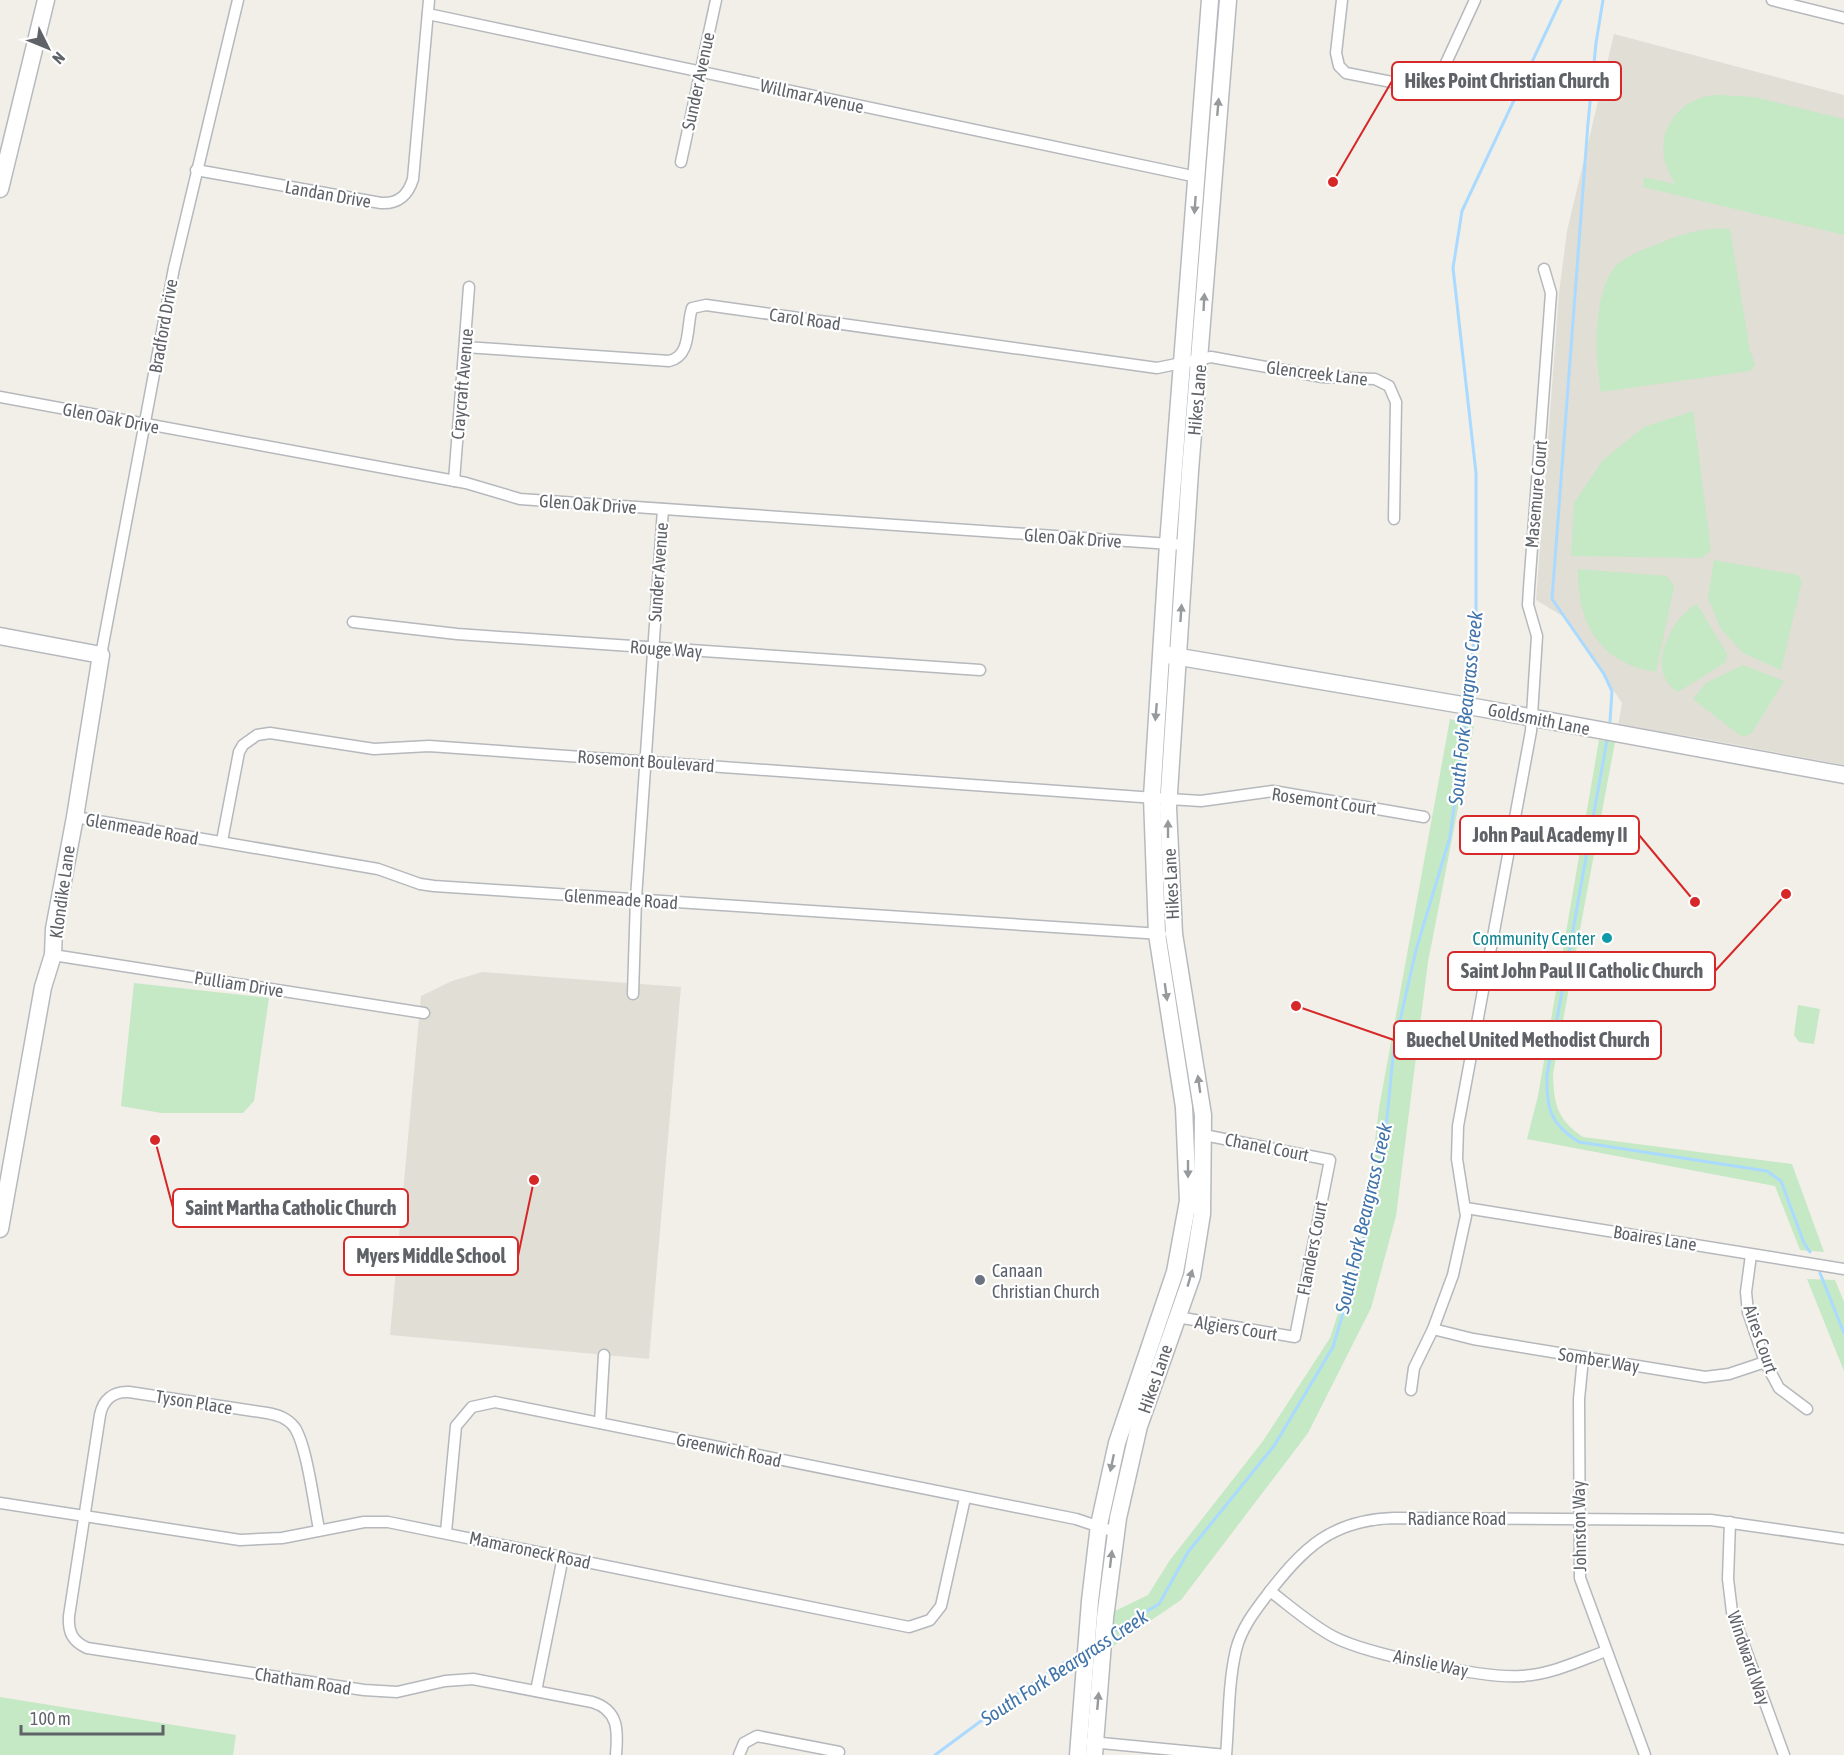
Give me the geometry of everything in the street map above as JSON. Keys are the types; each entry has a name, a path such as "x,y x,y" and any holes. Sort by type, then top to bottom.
{"main road":[{"path":"0,189 46,0"},
{"name":"Hikes Lane","path":"1170,655 1168,544 1210,0"},
{"name":"Hikes Lane","path":"1086,1748 1086,1655 1099,1526 1117,1443 1174,1272 1188,1201 1184,1107 1166,934 1160,798 1170,655 1185,545 1228,0"},
{"path":"0,636 101,655"},
{"name":"Klondike Lane","path":"0,1229 43,987 54,955 54,928 75,817 101,655"},
{"name":"Goldsmith Lane","path":"1170,655 1480,708 1844,775"},
{"name":"Hikes Lane","path":"1086,1748 1102,1647 1115,1532 1139,1426 1192,1276 1198,1246 1204,1180 1204,1135 1198,1077 1166,934"}],"street":[{"name":"Bradford Drive","path":"101,655 174,268 238,0"},
{"name":"Landan Drive","path":"196,170 381,203 396,201 404,197 413,179 429,0"},
{"name":"Sunder Avenue","path":"681,162 716,0"},
{"path":"1342,0 1336,53 1342,69 1352,76 1422,88 1436,82 1440,76 1475,0"},
{"path":"1772,0 1844,18"},
{"name":"Willmar Avenue","path":"428,14 1197,177"},
{"name":"Masemure Court","path":"1466,1209 1457,1159 1458,1126 1532,718 1537,636 1528,605 1551,293 1544,269"},
{"name":"Craycraft Avenue","path":"454,481 470,288"},
{"name":"Carol Road","path":"465,347 669,361 683,353 692,308 706,305 1157,368 1183,364"},
{"name":"Glencreek Lane","path":"1183,364 1211,357 1322,377 1375,379 1389,386 1395,396 1397,413 1394,519"},
{"name":"Glen Oak Drive","path":"0,397 454,481 520,499 1185,545"},
{"name":"Sunder Avenue","path":"633,994 636,898 663,509"},
{"name":"Rouge Way","path":"353,622 457,634 980,670"},
{"name":"Rosemont Boulevard","path":"222,841 239,752 251,738 263,733 374,749 429,746 1160,798"},
{"name":"Rosemont Court","path":"1160,798 1201,801 1273,792 1425,817"},
{"name":"Glenmeade Road","path":"75,817 378,869 420,884 1166,934"},
{"name":"Pulliam Drive","path":"54,955 424,1013"},
{"name":"Chanel Court","path":"1204,1135 1330,1160"},
{"name":"Flanders Court","path":"1295,1337 1330,1160"},
{"path":"1411,1390 1414,1368 1433,1329 1453,1275 1466,1209"},
{"name":"Boaires Lane","path":"1466,1209 1844,1269"},
{"name":"Aires Court","path":"1751,1255 1746,1292 1748,1312 1766,1362 1779,1388 1807,1409"},
{"name":"Algiers Court","path":"1177,1317 1295,1337"},
{"name":"Somber Way","path":"1433,1329 1473,1339 1705,1377 1729,1374 1766,1362"},
{"path":"600,1424 604,1355"},
{"name":"Johnston Way","path":"1583,1358 1579,1399 1577,1518 1580,1578 1646,1755"},
{"name":"Tyson Place","path":"84,1516 101,1408 113,1395 129,1392 267,1413 281,1416 290,1422 301,1443 319,1529"},
{"name":"Greenwich Road","path":"446,1532 455,1430 460,1419 472,1407 495,1402 1099,1526 1115,1532"},
{"name":"Mamaroneck Road","path":"0,1503 240,1540 282,1538 319,1529 373,1521 446,1532 899,1626 916,1626 930,1620 941,1606 965,1498"},
{"name":"Chatham Road","path":"84,1516 69,1625 74,1640 87,1648 388,1693 409,1691 462,1678 536,1691 604,1707 611,1713 617,1726 616,1755"},
{"name":"Radiance Road","path":"1226,1755 1236,1651 1243,1629 1270,1591 1305,1550 1335,1530 1360,1522 1394,1518 1577,1518 1730,1522 1844,1539"},
{"name":"Windward Way","path":"1730,1522 1728,1579 1732,1612 1784,1755"},
{"path":"536,1691 563,1557"},
{"name":"Ainslie Way","path":"1270,1591 1322,1630 1347,1643 1472,1672 1496,1676 1540,1674 1606,1651"},
{"path":"739,1755 744,1743 757,1736 839,1752"},
{"path":"1086,1748 1226,1755"}],"shaded area":[{"path":"1614,34 1844,95 1844,765 1694,737 1618,726 1622,703 1564,617 1536,600 1559,293 1567,231"},
{"path":"482,972 681,987 649,1359 390,1335 421,996 452,981"}],"green space":[{"path":"1707,96 1754,97 1844,119 1844,235 1643,187 1644,177 1675,184 1664,158 1665,133 1677,113 1686,106"},
{"path":"1730,229 1750,351 1755,364 1750,371 1601,392 1597,362 1600,306 1610,275 1618,264 1634,254 1679,236 1696,231"},
{"path":"1693,411 1711,550 1702,558 1571,556 1574,503 1603,460 1644,427"},
{"path":"1714,560 1798,575 1802,581 1781,670 1743,653 1721,629 1708,598"},
{"path":"1578,569 1667,576 1674,586 1656,672 1620,660 1606,650 1595,637 1582,607"},
{"path":"1697,604 1727,654 1726,662 1678,692 1668,683 1663,672 1662,659 1670,633 1687,611"},
{"path":"1743,665 1784,681 1751,734 1742,737 1693,699 1706,683"},
{"path":"1450,719 1474,726 1428,962 1396,1216 1371,1308 1308,1433 1181,1600 1109,1649 1113,1612 1148,1595 1170,1560 1263,1441 1330,1338 1363,1237 1379,1108"},
{"path":"1599,740 1615,742 1553,1074 1554,1094 1562,1117 1583,1137 1792,1164 1824,1252 1800,1250 1775,1186 1527,1139 1538,1096"},
{"path":"134,983 269,998 254,1101 243,1113 161,1113 121,1106"},
{"path":"1798,1005 1820,1009 1814,1044 1799,1042 1794,1035"},
{"path":"1807,1279 1835,1280 1844,1302 1844,1371"},
{"path":"0,1697 236,1735 233,1755 0,1755"}],"waterway":[{"name":"South Fork Beargrass Creek","path":"1468,701 1476,615 1476,473 1453,268 1462,211 1561,0"},
{"path":"1603,0 1588,123 1552,599 1604,674 1612,691 1610,721"},
{"name":"South Fork Beargrass Creek","path":"1109,1634 1159,1604 1188,1552 1274,1446 1333,1347 1359,1258 1384,1148 1394,1047 1416,950 1450,837 1467,710"},
{"path":"1607,740 1547,1075 1549,1106 1552,1114 1562,1129 1579,1142 1767,1171 1781,1181 1804,1243 1810,1252"},
{"path":"1820,1273 1844,1333"},
{"name":"South Fork Beargrass Creek","path":"935,1755 1027,1687 1081,1652"}],"place":[{"name":"Hikes Point Christian Church","path":"1333,182"},
{"name":"Saint John Paul II Catholic Church","path":"1786,894"},
{"name":"John Paul Academy II","path":"1695,902"},
{"name":"Community Center","path":"1607,938"},
{"name":"Buechel United Methodist Church","path":"1296,1006"},
{"name":"Saint Martha Catholic Church","path":"155,1140"},
{"name":"Myers Middle School","path":"534,1180"},
{"name":"Canaan Christian Church","path":"980,1280"}]}
